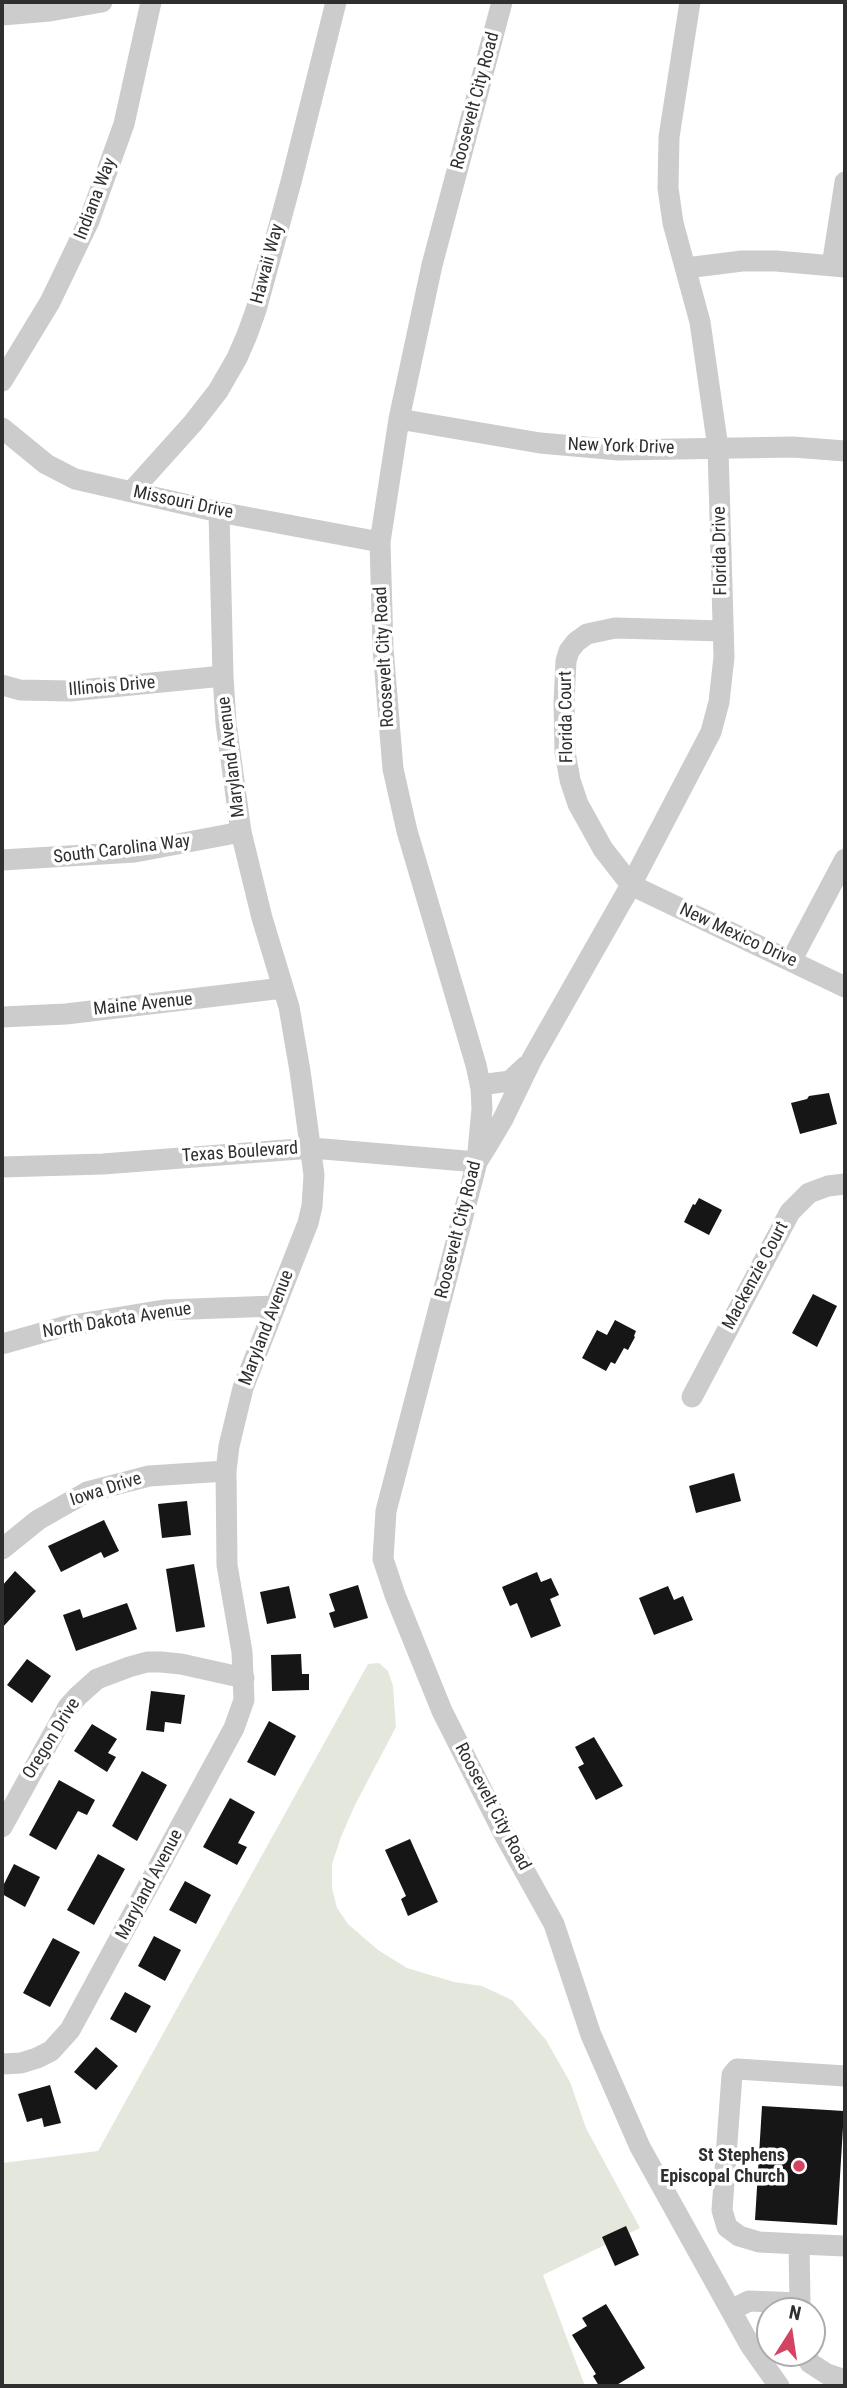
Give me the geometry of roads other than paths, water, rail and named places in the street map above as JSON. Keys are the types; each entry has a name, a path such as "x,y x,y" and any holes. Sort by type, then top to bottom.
{"street":[{"path":"2,15 102,2"},
{"name":"Indiana Way","path":"2,381 50,302 89,222 124,124 151,2"},
{"name":"Hawaii Way","path":"131,492 218,391 247,335 291,183 337,2"},
{"name":"Roosevelt City Road","path":"502,2 432,265 399,419 380,542 383,648 393,769 407,831 473,1052 482,1109 477,1161 386,1511 383,1559 442,1711 554,1924 592,2035 640,2147 750,2345 779,2386"},
{"name":"Florida Drive","path":"477,1161 503,1119 532,1059 631,885 716,718 722,680 723,632 718,448 700,322 673,223 668,160 690,2"},
{"path":"686,268 742,261 839,266 845,182"},
{"name":"New York Drive","path":"399,419 504,438 571,446 631,450 793,447 845,451"},
{"name":"Missouri Drive","path":"2,428 46,464 65,474 219,512 380,542"},
{"name":"Maryland Avenue","path":"2,2064 21,2063 51,2051 70,2030 234,1728 244,1700 244,1678 227,1565 226,1471 231,1435 243,1388 304,1234 312,1206 314,1175 293,1026 259,908 241,832 230,756 223,676 219,512"},
{"name":"Florida Court","path":"631,885 590,828 570,780 565,752 564,703 569,651 587,635 598,630 615,628 723,632"},
{"name":"Illinois Drive","path":"2,685 20,690 70,691 223,676"},
{"name":"South Carolina Way","path":"2,860 135,852 241,832"},
{"path":"791,961 845,859"},
{"name":"New Mexico Drive","path":"631,885 845,987"},
{"name":"Maine Avenue","path":"2,1017 66,1014 283,988"},
{"name":"Florida Drive","path":"480,1085 510,1081 519,1075 532,1059"},
{"name":"Texas Boulevard","path":"2,1167 103,1164 312,1147 477,1161"},
{"name":"Mackenzie Court","path":"692,1397 790,1212 809,1193 828,1186 845,1184"},
{"name":"North Dakota Avenue","path":"2,1344 15,1338 66,1326 164,1310 275,1306"},
{"name":"Iowa Drive","path":"2,1549 38,1520 87,1492 149,1476 226,1471"},
{"name":"Oregon Drive","path":"2,1827 68,1707 97,1679 147,1662 181,1664 244,1678"},
{"path":"845,2076 737,2069 732,2074 722,2210 727,2227 739,2236 760,2242 845,2246"},
{"path":"799,2244 800,2297"},
{"path":"731,2310 749,2301 756,2302"},
{"path":"816,2367 845,2380"}],"place":[{"name":"St Stephens Episcopal Church","path":"799,2166"}]}
